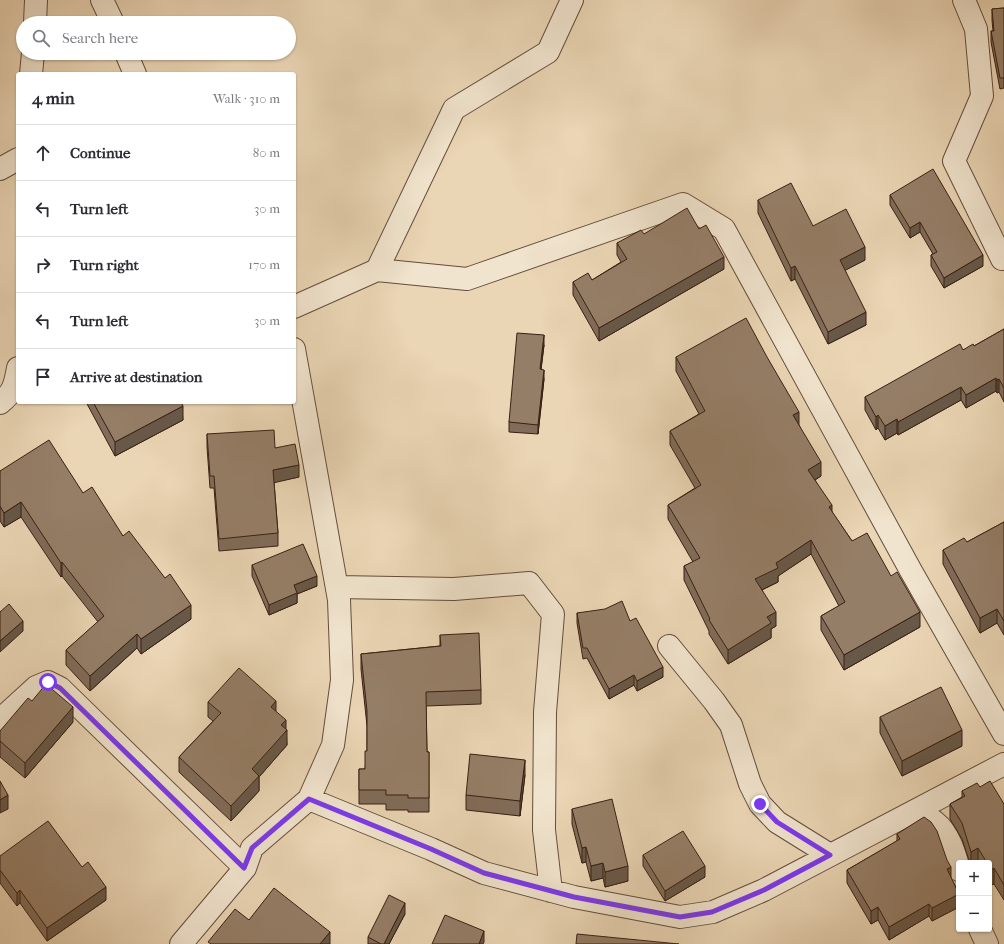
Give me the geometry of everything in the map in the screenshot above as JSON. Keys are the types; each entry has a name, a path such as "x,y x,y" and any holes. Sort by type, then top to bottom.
{"street":[{"path":"35,16 36,0"},
{"path":"102,0 110,16"},
{"path":"377,270 454,109 548,52 572,0"},
{"path":"964,0 976,30 982,96 954,161 1002,259"},
{"path":"31,72 32,60"},
{"path":"129,60 134,72"},
{"path":"0,169 16,160"},
{"path":"296,306 377,270 467,279 683,204 724,229 911,571 1004,734"},
{"path":"182,943 244,868 252,848 309,799 333,745 342,680 339,600 296,360"},
{"path":"0,403 8,397 14,389 16,378"},
{"path":"337,588 454,589 528,583 553,614 545,712 544,830 551,891"},
{"path":"669,646 714,701 731,725 750,784 760,804 777,822 830,855"},
{"path":"0,720 36,687 48,682 60,688 244,868"},
{"path":"309,799 431,849 484,873 574,897 680,917 712,912 764,890 1004,764"},
{"path":"916,811 936,822 944,832 956,860"},
{"path":"981,932 987,944"}],"building":[{"path":"1004,8 1004,78 1000,78 991,31 994,31 992,9"},
{"path":"933,169 983,255 944,278 931,255 937,252 920,222 910,228 890,195"},
{"path":"791,183 813,226 846,209 865,247 840,260 866,312 828,332 795,266 791,268 758,200"},
{"path":"687,208 699,229 706,225 724,257 599,328 573,282 588,273 592,280 627,259 617,243 641,230 644,234"},
{"path":"746,318 799,412 793,415 821,462 808,470 832,505 829,507 852,541 867,533 891,576 897,572 920,612 844,655 821,616 845,602 811,540 776,563 778,568 755,579 776,612 767,617 771,623 728,650 709,620 710,619 684,566 700,558 668,505 701,485 670,431 705,411 676,357"},
{"path":"1004,329 1004,388 999,379 997,380 996,378 966,395 961,387 898,422 897,419 885,426 878,415 876,417 865,397 960,344 963,350 973,344 974,346"},
{"path":"517,333 544,335 540,369 544,370 538,425 509,422"},
{"path":"94,404 182,404 183,406 115,442"},
{"path":"274,430 275,448 295,444 299,465 273,470 278,533 219,539 214,476 210,476 207,434"},
{"path":"49,440 83,493 92,487 123,536 129,531 165,578 170,574 191,605 141,639 137,634 90,676 66,650 104,616 62,562 61,563 21,502 4,513 0,506 0,471"},
{"path":"1004,522 1004,621 997,609 980,618 943,550 964,538 967,542"},
{"path":"303,544 317,576 294,585 297,593 269,605 252,565"},
{"path":"622,601 630,621 636,618 663,667 637,681 634,675 609,689 587,648 583,648 577,613 605,609"},
{"path":"9,604 23,621 0,641 0,612"},
{"path":"479,633 481,690 426,692 427,752 429,752 429,798 408,798 408,795 386,795 386,790 359,790 359,769 365,769 365,751 367,751 367,711 361,654 441,646 440,635"},
{"path":"239,668 276,701 271,707 286,720 281,725 287,730 252,769 259,776 231,806 179,757 221,713 208,702"},
{"path":"46,684 73,707 25,763 0,741 0,731 28,698 32,701"},
{"path":"941,687 962,730 902,761 880,717"},
{"path":"470,754 525,760 520,801 466,795"},
{"path":"0,781 8,795 0,800"},
{"path":"990,781 1004,804 1004,885 994,868 992,869 992,860 985,860 978,848 971,852 962,823 950,804 965,796 962,791 977,783 980,787"},
{"path":"612,799 628,866 605,872 603,863 591,866 586,847 582,848 572,809"},
{"path":"924,817 931,822 937,831 951,867 947,869 956,888 956,896 932,908 929,904 889,927 878,907 871,911 847,870 900,839 897,834"},
{"path":"48,821 82,867 88,862 106,887 47,928 20,890 17,893 0,870 0,856"},
{"path":"683,831 705,866 665,891 643,855"},
{"path":"274,888 330,932 320,944 211,944 208,942 235,909 249,920"},
{"path":"389,895 405,903 384,944 381,944 368,937"},
{"path":"445,915 484,931 479,944 432,944"},
{"path":"577,934 679,944 576,944"}],"route":[{"path":"48,682 60,688 244,868 252,848 309,799 431,849 484,873 574,897 680,917 712,912 764,890 830,855 777,822 760,804"}]}
